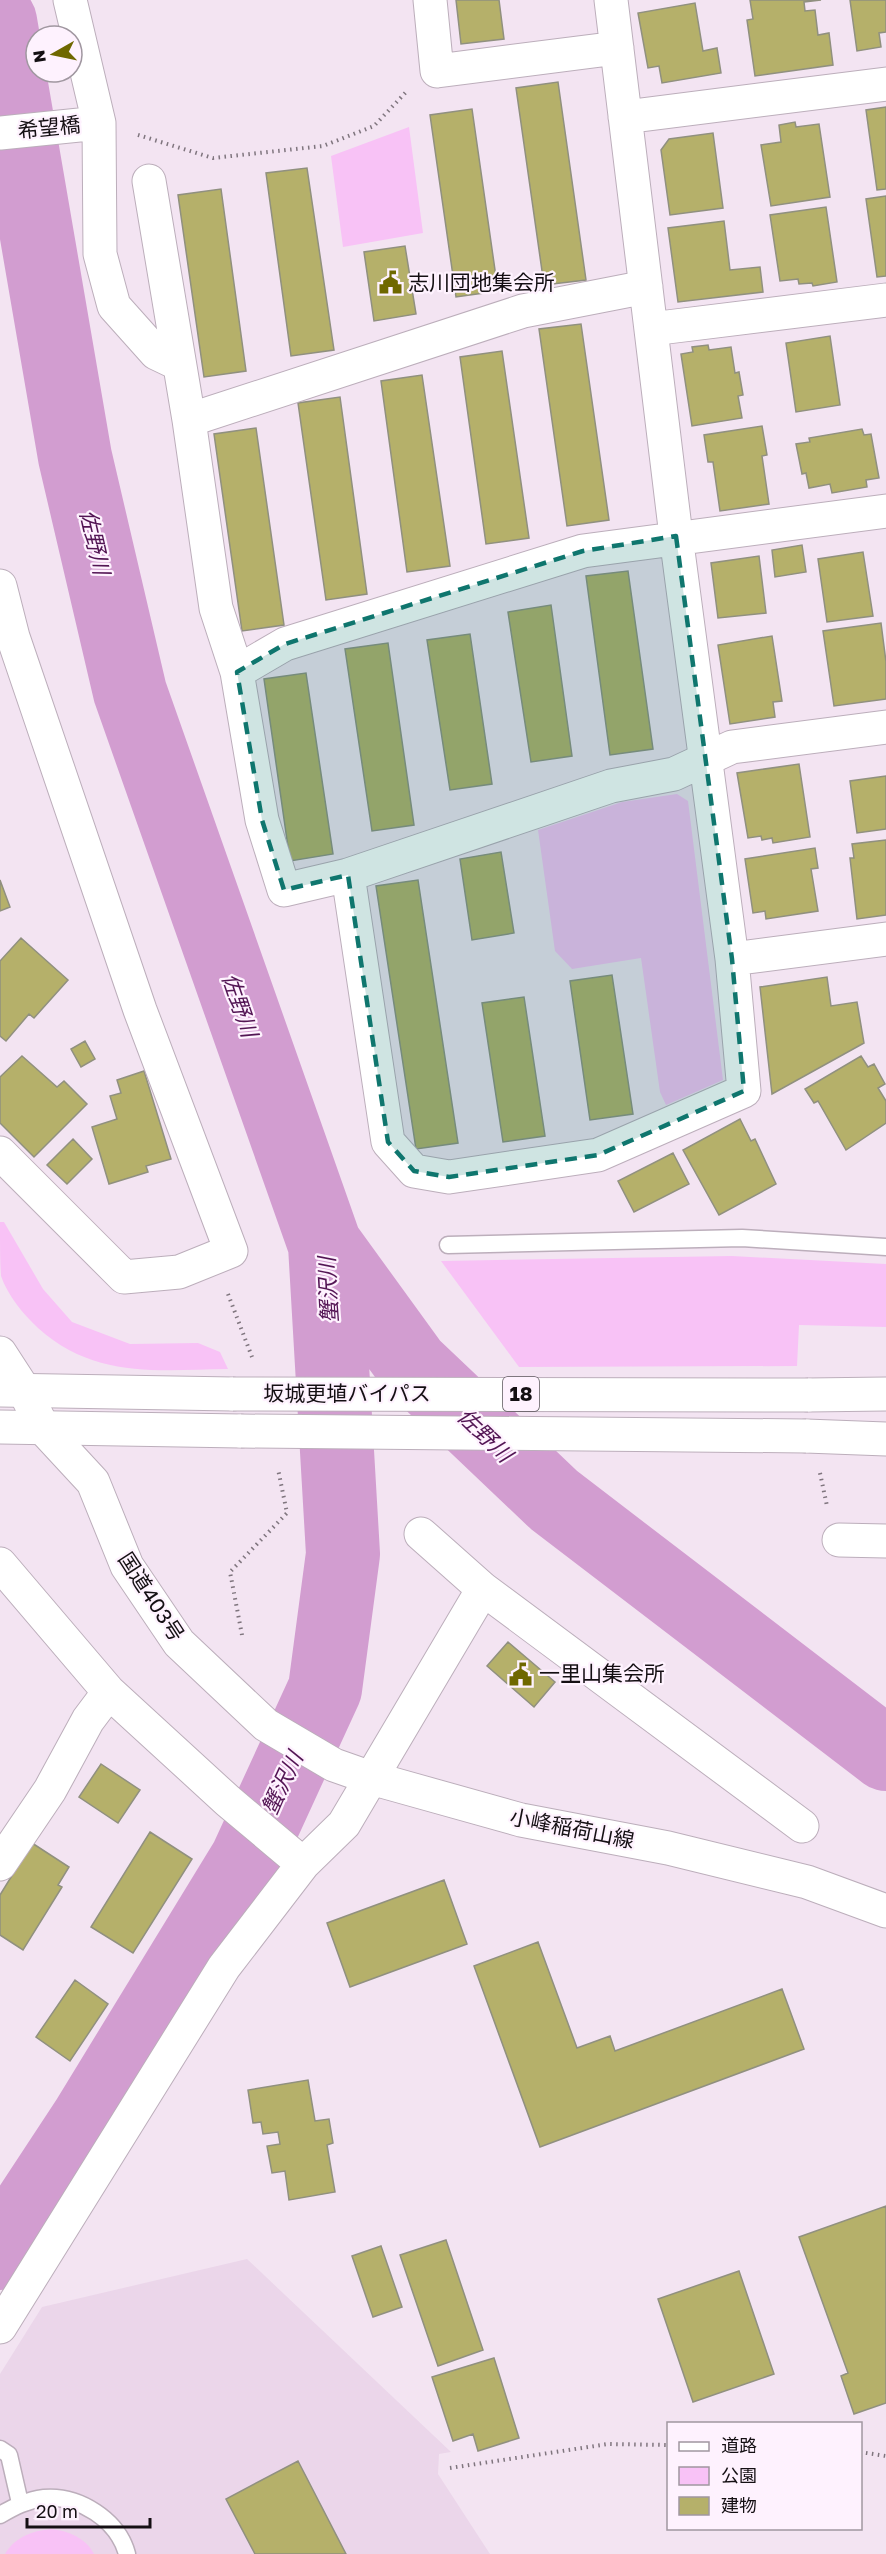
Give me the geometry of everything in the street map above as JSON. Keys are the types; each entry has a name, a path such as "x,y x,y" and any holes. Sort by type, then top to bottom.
{"main road":[{"path":"70,0 99,123 100,254 114,306 156,353 179,364"},
{"path":"430,0 437,71 617,48"},
{"path":"348,875 388,1142 414,1171 449,1177 598,1155 744,1091 732,959 676,537 611,0"},
{"path":"625,117 886,84"},
{"name":"希望橋","path":"0,133 99,123"},
{"path":"149,181 189,420 216,608 237,672 262,820 284,890 348,875 611,786 674,774 732,747 886,727"},
{"path":"189,420 523,311 646,287"},
{"path":"651,329 886,300"},
{"path":"237,672 285,644 584,551 886,511"},
{"path":"0,585 13,637 140,1010 231,1251 179,1272 124,1277 0,1153"},
{"path":"732,959 886,939"},
{"name":"国道403号","path":"0,1353 12,1390 43,1428 93,1482 127,1566 179,1643 266,1725"},
{"name":"坂城更埴バイパス","path":"12,1390 233,1394 886,1394"},
{"name":"坂城更埴バイパス","path":"0,1427 241,1431 812,1450 886,1439"},
{"path":"421,1534 483,1588 802,1826"},
{"path":"839,1540 886,1541"},
{"path":"0,1564 109,1692 228,1801 295,1858"},
{"path":"0,2326 224,1967 295,1858 344,1824 483,1588"},
{"path":"0,1864 50,1790 87,1720 109,1692"},
{"name":"小峰稲荷山線","path":"266,1725 334,1765 371,1778 521,1820 668,1848 807,1882 886,1911"}],"lane":[{"path":"448,1245 742,1238 886,1247"},
{"path":"0,2449 9,2455 20,2503"},
{"path":"0,2515 20,2503 53,2498 70,2500 93,2510 112,2526 127,2554"}],"path":[{"path":"99,123 213,158 323,146 374,126 420,78 437,71"},
{"path":"812,1450 827,1508"},
{"path":"242,1635 230,1572 287,1513"},
{"path":"450,2468 608,2444 667,2445"},
{"path":"862,2452 886,2456"}],"highlighted area":[{"path":"676,536 732,959 744,1091 598,1155 449,1177 414,1171 388,1142 348,875 284,890 262,820 237,672 285,644 583,551"}],"shaded area":[{"path":"247,2259 451,2452 439,2454 438,2474 490,2554 0,2554 0,2374 42,2307"}],"green space":[{"path":"409,127 423,233 343,247 331,156"},
{"path":"677,794 688,801 723,1080 666,1105 660,1092 641,958 572,969 555,951 538,830 622,802"},
{"path":"0,1222 4,1222 43,1289 72,1322 130,1344 198,1343 220,1352 228,1369 128,1368 104,1364 82,1356 60,1344 27,1317 4,1283 1,1276"},
{"path":"732,1256 886,1264 886,1327 799,1325 797,1366 519,1367 441,1261"},
{"path":"51,2529 76,2536 86,2543 94,2554 5,2554 19,2539 37,2531"}],"building":[{"path":"456,0 499,0 504,39 461,44"},
{"path":"750,0 821,0 804,2 805,11 815,10 818,35 829,33 833,65 755,76 747,20 753,19"},
{"path":"850,0 886,0 886,32 879,33 881,47 857,51"},
{"path":"695,3 703,51 717,48 721,73 662,83 659,66 648,68 638,13"},
{"path":"558,82 586,280 544,285 516,88"},
{"path":"886,107 886,189 877,190 866,110"},
{"path":"472,109 498,291 456,297 430,115"},
{"path":"795,122 796,127 819,124 830,197 771,206 761,145 781,142 779,125"},
{"path":"713,133 723,208 670,215 661,150 669,139"},
{"path":"307,168 334,350 291,356 266,173"},
{"path":"221,189 246,371 204,377 178,195"},
{"path":"886,196 886,276 877,277 866,199"},
{"path":"826,207 837,282 813,286 812,283 799,284 798,279 780,281 770,215"},
{"path":"724,221 730,270 760,267 763,292 678,302 668,228"},
{"name":"志川団地集会所","path":"405,246 416,314 374,321 364,252"},
{"path":"581,324 609,520 567,526 539,329"},
{"path":"830,336 840,405 796,412 786,343"},
{"path":"708,345 709,350 731,347 735,373 739,372 743,395 738,396 742,418 692,426 681,354 693,352 692,347"},
{"path":"502,351 529,538 486,544 460,357"},
{"path":"422,375 450,566 407,572 381,381"},
{"path":"340,397 367,594 326,600 298,403"},
{"path":"762,426 767,455 762,456 769,504 720,511 713,462 708,462 704,435"},
{"path":"256,428 284,625 242,631 214,434"},
{"path":"862,429 864,435 871,434 879,478 866,480 867,487 832,493 830,484 809,488 806,473 802,474 796,444 810,442 809,438"},
{"path":"802,545 806,572 775,577 772,550"},
{"path":"863,552 873,616 827,622 818,559"},
{"path":"759,556 766,613 718,618 711,563"},
{"path":"628,571 653,749 610,755 586,576"},
{"path":"551,605 572,756 531,762 508,612"},
{"path":"881,623 886,662 886,699 834,706 823,631"},
{"path":"470,634 492,784 450,790 427,640"},
{"path":"772,636 782,701 773,702 775,717 730,724 718,645"},
{"path":"388,643 414,825 372,831 345,649"},
{"path":"306,673 333,854 290,861 264,679"},
{"path":"799,764 810,837 773,843 772,838 762,840 761,836 748,838 737,773"},
{"path":"886,776 886,829 857,833 850,781"},
{"path":"886,840 886,915 857,919 850,858 854,858 852,844"},
{"path":"815,848 818,868 811,869 818,911 766,919 765,911 753,913 745,859"},
{"path":"501,852 514,933 472,940 460,859"},
{"path":"0,880 10,907 0,911"},
{"path":"418,880 458,1143 416,1149 376,886"},
{"path":"21,938 68,980 34,1018 29,1014 6,1041 0,1036 0,961"},
{"path":"612,975 633,1114 590,1120 570,981"},
{"path":"827,977 831,1006 857,1002 864,1043 772,1094 760,987"},
{"path":"524,997 545,1136 503,1142 482,1003"},
{"path":"85,1041 95,1059 81,1067 71,1049"},
{"path":"22,1056 57,1087 64,1081 87,1104 34,1157 0,1123 0,1077"},
{"path":"861,1056 868,1067 874,1064 885,1084 878,1088 886,1101 886,1123 846,1150 818,1101 814,1103 805,1089"},
{"path":"144,1071 171,1159 146,1166 148,1172 109,1184 92,1127 117,1119 110,1096 121,1093 117,1080"},
{"path":"740,1119 751,1141 755,1139 776,1184 719,1215 683,1150"},
{"path":"73,1139 92,1159 67,1184 47,1165"},
{"path":"673,1153 689,1184 634,1212 618,1181"},
{"name":"一里山集会所","path":"508,1642 555,1682 534,1707 487,1666"},
{"path":"101,1764 140,1790 118,1823 79,1797"},
{"path":"150,1832 192,1859 133,1953 91,1927"},
{"path":"32,1843 69,1867 58,1885 62,1887 23,1950 0,1935 0,1895"},
{"path":"444,1880 467,1944 350,1987 327,1923"},
{"path":"538,1942 577,2048 610,2036 615,2051 782,1989 804,2049 540,2147 474,1966"},
{"path":"75,1980 108,2004 70,2061 36,2037"},
{"path":"308,2080 315,2121 329,2119 333,2143 327,2145 335,2192 289,2200 285,2171 272,2173 267,2146 280,2144 278,2132 263,2134 261,2122 253,2123 248,2090"},
{"path":"886,2206 886,2403 854,2414 841,2376 848,2373 799,2237"},
{"path":"446,2240 483,2350 438,2366 400,2255"},
{"path":"381,2246 402,2307 373,2317 352,2256"},
{"path":"739,2271 774,2374 693,2402 658,2299"},
{"path":"494,2358 519,2438 478,2451 473,2434 453,2441 432,2377"},
{"path":"298,2461 346,2554 255,2554 226,2499"}],"waterway":[{"name":"佐野川","path":"0,21 75,457 130,692 325,1245 412,1365 554,1500 886,1754"},
{"name":"蟹沢川","path":"0,2253 88,2119 247,1859 325,1689 343,1554 325,1245"}],"place":[{"name":"志川団地集会所","path":"390,283"},
{"name":"一里山集会所","path":"521,1674"}]}
